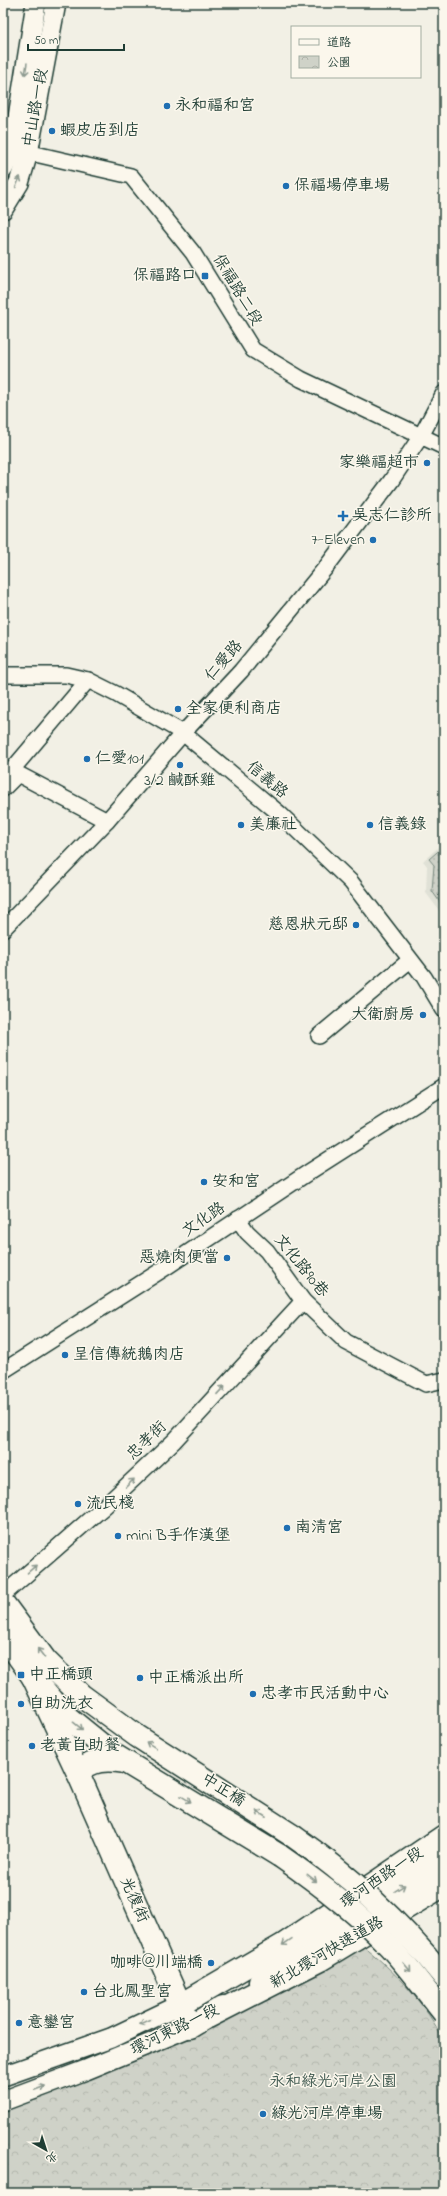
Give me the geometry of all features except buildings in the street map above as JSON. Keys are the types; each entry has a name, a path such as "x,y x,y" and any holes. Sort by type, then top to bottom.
{"main road":[{"name":"中正橋","path":"3,1603 46,1661 81,1695 137,1736 293,1836 348,1876 381,1906 444,1977"},
{"path":"3,1635 33,1676"},
{"name":"中正橋","path":"33,1676 66,1716 125,1762 280,1856 328,1891 373,1930 395,1953 444,2013"},
{"name":"光復街","path":"33,1676 78,1773 180,2005 199,2022"},
{"path":"78,1773 95,1761 108,1759 125,1762"},
{"name":"環河西路一段","path":"326,1927 444,1836"},
{"name":"環河西路一段","path":"326,1927 364,1911 444,1860"},
{"name":"新北環河快速道路","path":"199,2022 320,1960 444,1885"},
{"name":"環河東路一段","path":"180,2005 276,1949 326,1927"},
{"name":"環河東路一段","path":"199,2022 326,1927"}],"street":[{"name":"中山路一段","path":"3,208 18,183 36,3"},
{"name":"中山路一段","path":"3,169 21,151 56,3"},
{"name":"保福路二段","path":"21,151 131,176 193,253 253,350 301,379 444,447"},
{"name":"仁愛路","path":"3,929 107,821 240,671 327,566 391,481 422,436 444,393"},
{"name":"信義路","path":"3,675 66,675 88,680 116,694 184,733 280,814 351,882 424,978 444,1010"},
{"path":"3,789 11,772 88,680"},
{"path":"11,772 107,821"},
{"path":"319,1036 410,960"},
{"name":"文化路","path":"3,1370 165,1268 444,1086"},
{"name":"文化路90巷","path":"238,1219 248,1232 267,1251 303,1301 346,1342 368,1355 426,1384 444,1380"},
{"name":"忠孝街","path":"3,1595 106,1505 174,1440 303,1301"},
{"name":"環河東路一段","path":"3,2076 111,2038 180,2005"},
{"name":"環河東路一段","path":"3,2101 86,2070 199,2022"}],"shaded area":[{"path":"444,842 444,917 426,893 427,866 423,861"}],"green space":[{"path":"444,846 444,908 432,891 434,865 429,859"},
{"name":"永和綠光河岸公園","path":"362,1945 398,1977 409,1989 429,2014 444,2042 444,2193 3,2193 3,2100"}],"place":[{"name":"永和福和宮","path":"167,106"},
{"name":"蝦皮店到店","path":"52,131"},
{"name":"保福場停車場","path":"286,186"},
{"name":"保福路口","path":"205,276"},
{"name":"家樂福超市","path":"427,463"},
{"name":"吳志仁診所","path":"343,516"},
{"name":"7-Eleven","path":"373,540"},
{"name":"全家便利商店","path":"178,709"},
{"name":"仁愛101","path":"87,759"},
{"name":"3/2 鹹酥雞","path":"180,765"},
{"name":"美廉社","path":"241,825"},
{"name":"信義錄","path":"370,825"},
{"name":"慈恩狀元邸","path":"356,925"},
{"name":"大衛廚房","path":"423,1015"},
{"name":"安和宮","path":"204,1182"},
{"name":"惡燒肉便當","path":"227,1258"},
{"name":"呈信傳統鵝肉店","path":"65,1355"},
{"name":"流民棧","path":"78,1504"},
{"name":"南清宮","path":"287,1528"},
{"name":"mini B手作漢堡","path":"118,1536"},
{"name":"中正橋頭","path":"21,1675"},
{"name":"中正橋派出所","path":"140,1678"},
{"name":"忠孝市民活動中心","path":"253,1694"},
{"name":"自助洗衣","path":"21,1704"},
{"name":"老黃自助餐","path":"32,1746"},
{"name":"咖啡@川端橋","path":"211,1963"},
{"name":"台北鳳聖宮","path":"84,1992"},
{"name":"意鑾宮","path":"19,2023"},
{"name":"綠光河岸停車場","path":"263,2114"}]}
